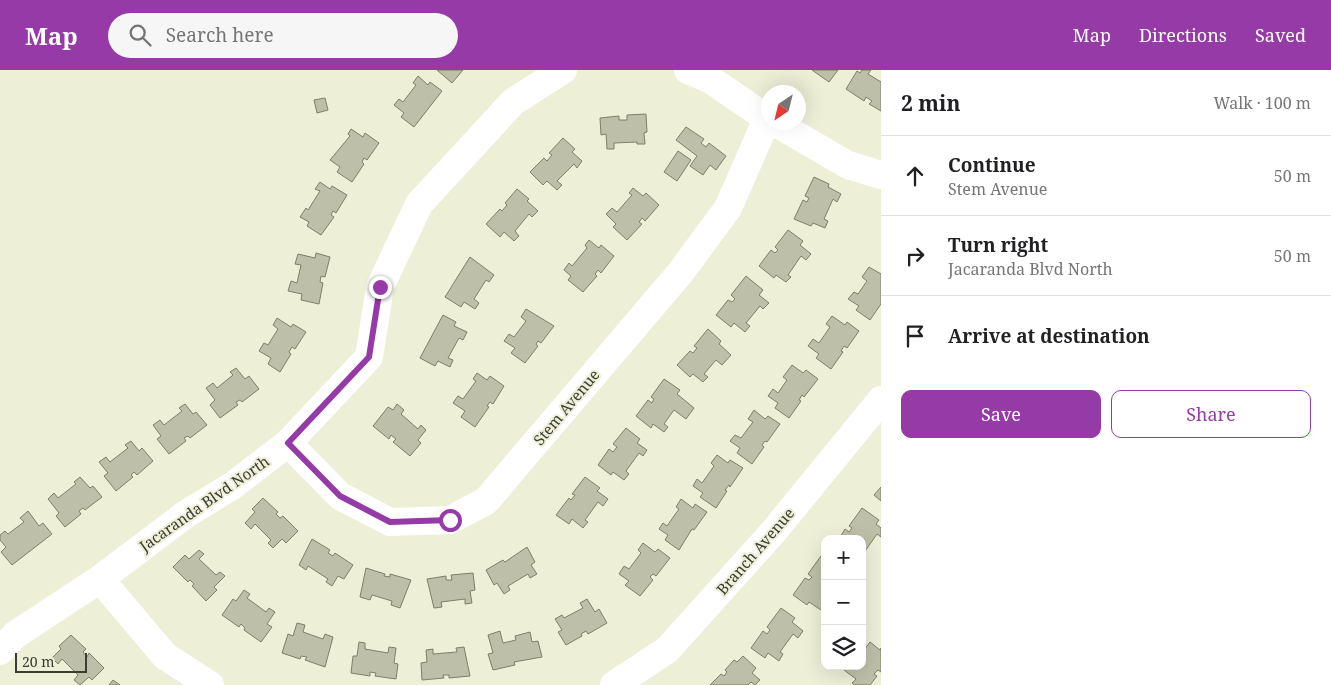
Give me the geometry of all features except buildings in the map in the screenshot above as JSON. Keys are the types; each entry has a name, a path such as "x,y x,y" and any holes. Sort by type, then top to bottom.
{"street":[{"name":"Jacaranda Blvd North","path":"0,651 14,635 100,579 186,514 232,486 288,443 369,357 380,287 419,204 513,102 563,70"},
{"path":"688,70 711,80 761,114"},
{"name":"Stem Avenue","path":"288,443 340,496 390,522 450,520 486,501 691,258 728,208 765,130"},
{"path":"787,130 848,165 881,175"},
{"name":"Branch Avenue","path":"614,685 667,650 774,531 881,400"},
{"path":"100,579 165,656 210,685"}],"route":[{"path":"380,287 369,357 288,443 340,496 390,522 450,520"}]}
